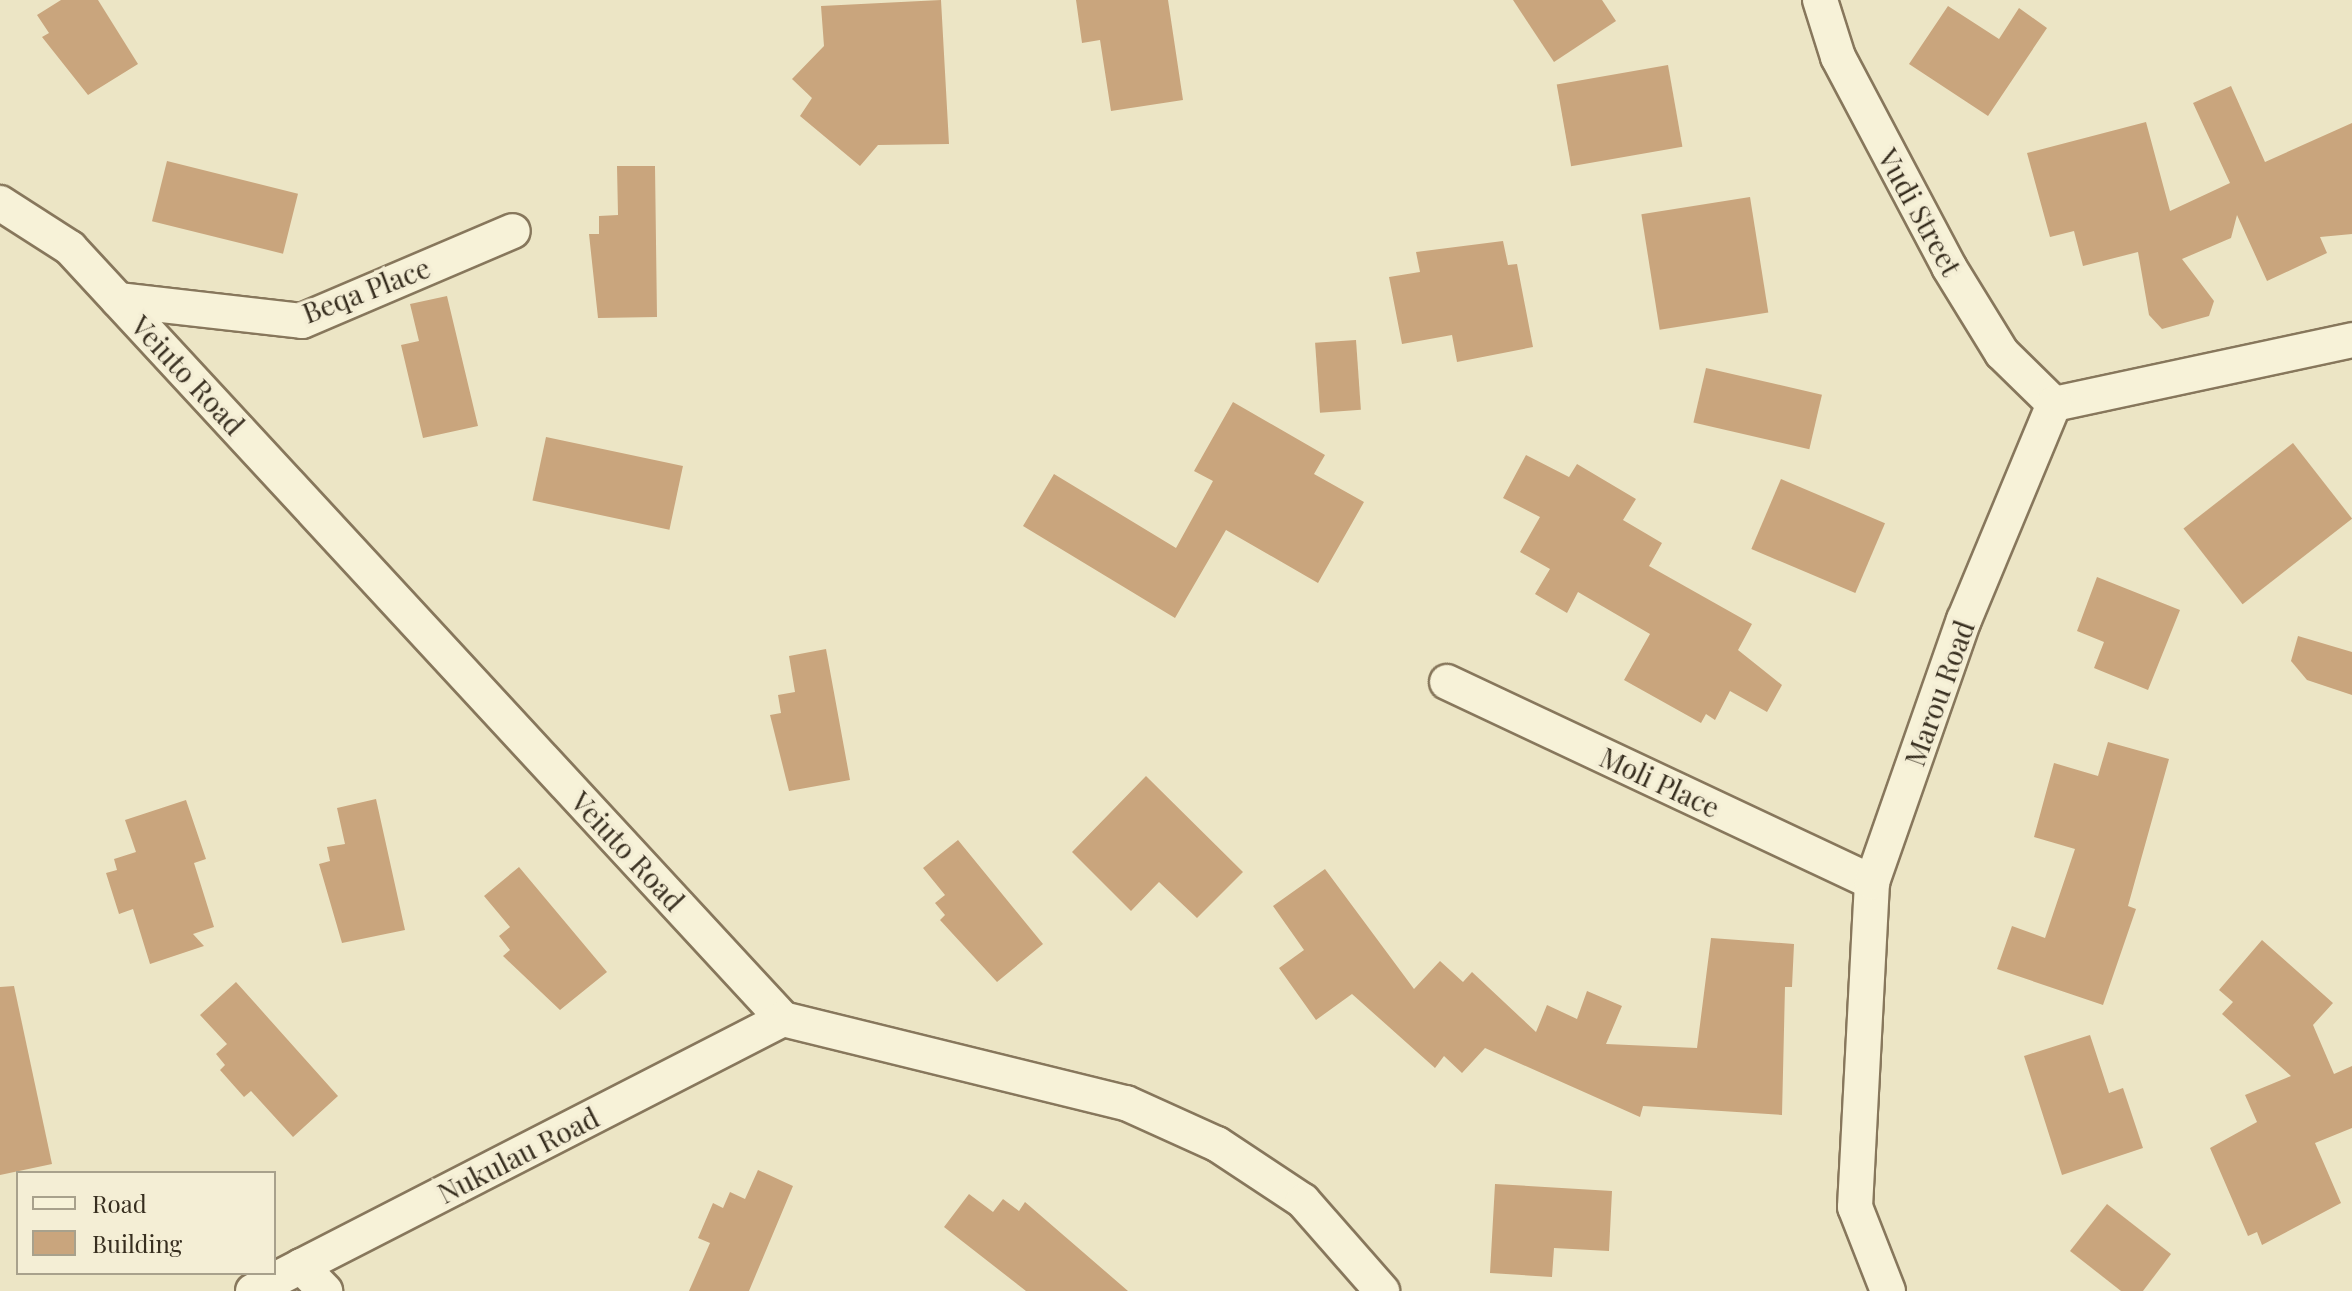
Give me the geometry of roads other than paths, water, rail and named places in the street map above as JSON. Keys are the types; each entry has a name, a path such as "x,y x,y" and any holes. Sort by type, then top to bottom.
{"street":[{"name":"Vudi Street","path":"1820,0 1838,57 1949,267 2002,353 2054,404"},
{"name":"Veiuto Road","path":"0,203 70,248 783,1019"},
{"name":"Beqa Place","path":"118,300 302,321 513,231"},
{"path":"2054,404 2352,340"},
{"name":"Marou Road","path":"1888,1291 1855,1207 1872,882 1964,620 2054,404"},
{"name":"Moli Place","path":"1447,682 1872,882"},
{"path":"783,1019 1126,1103 1217,1144 1303,1201 1382,1291"},
{"name":"Nukulau Road","path":"253,1291 783,1019"},
{"path":"301,1266 325,1291"}]}
